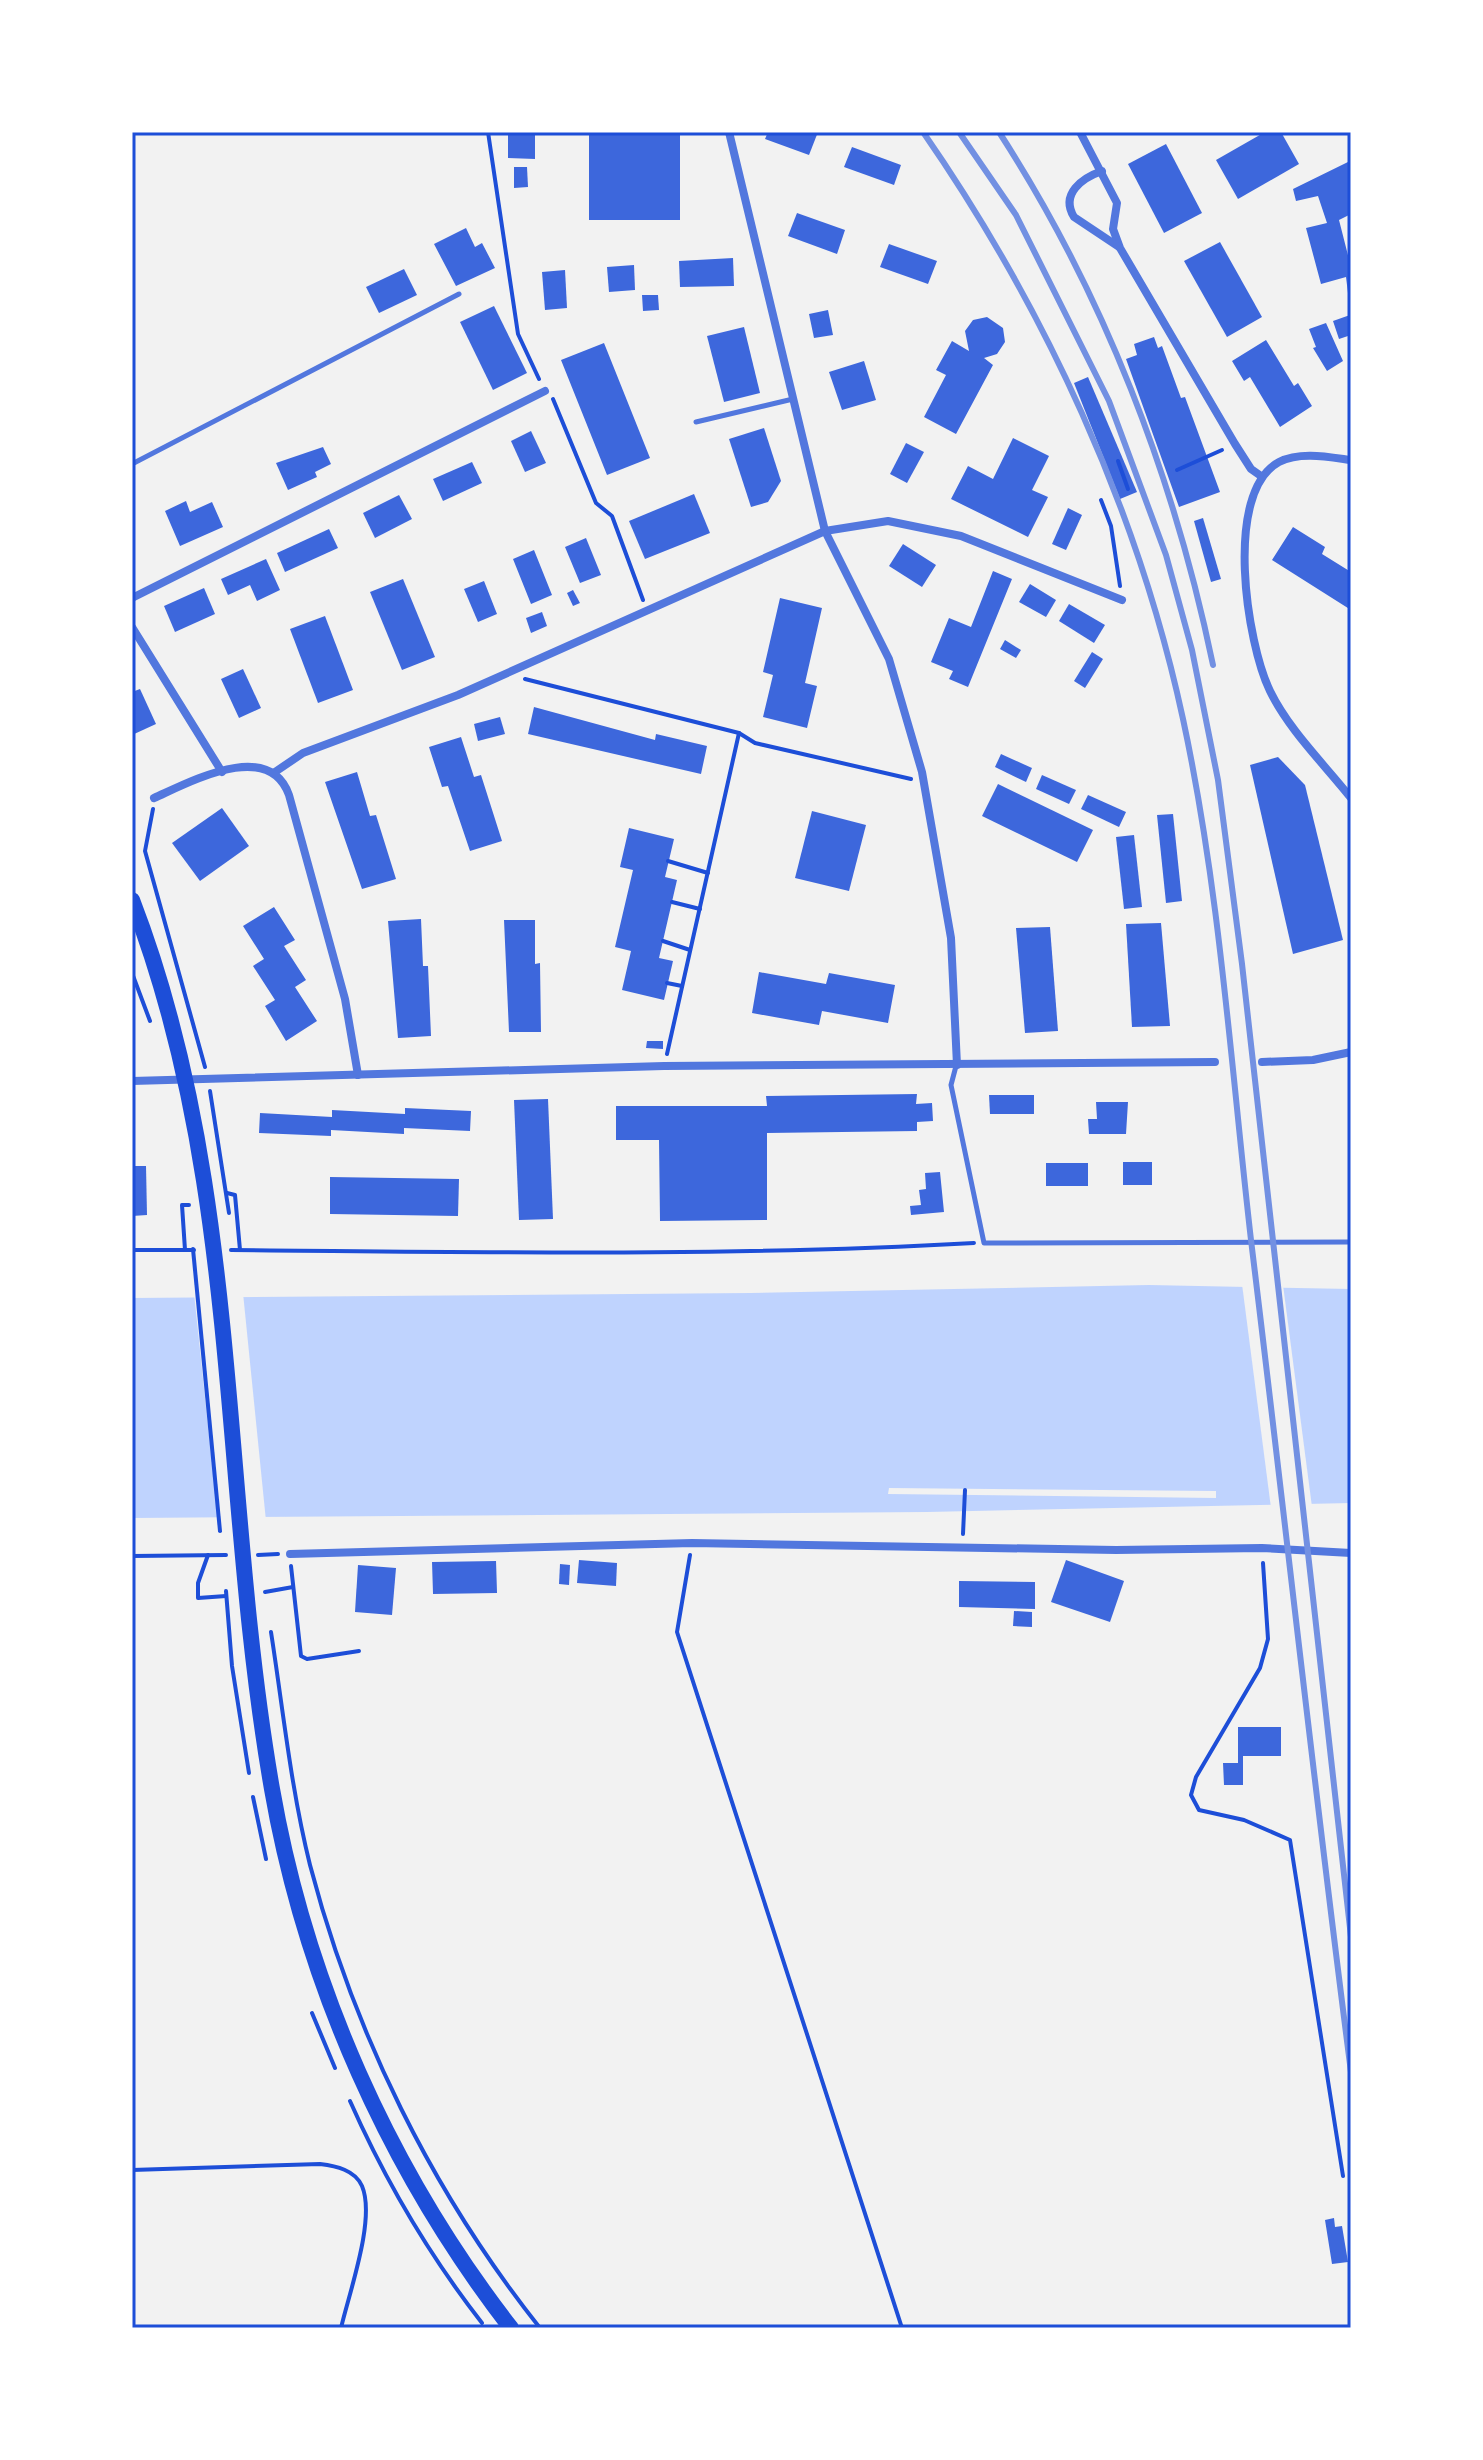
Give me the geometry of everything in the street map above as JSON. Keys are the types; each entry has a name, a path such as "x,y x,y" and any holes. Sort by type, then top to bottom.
{"highway":[{"path":"132,900 180,1044 195,1114 210,1213 257,1689 275,1805 293,1883 324,1985 357,2068 417,2188 452,2245 511,2328"}],"street":[{"path":"729,132 825,531 889,659 924,782 951,938 957,1065"},
{"path":"1080,132 1117,203 1113,229 1120,248 1235,444 1251,469 1261,476"},
{"path":"1102,171 1075,188 1069,198 1069,209 1074,217 1120,248"},
{"path":"132,598 545,391"},
{"path":"1351,460 1292,458 1282,460 1261,476 1251,500 1247,540 1247,616 1252,643 1272,694 1351,798"},
{"path":"275,772 303,753 504,674 825,531 888,521 961,536 1122,600"},
{"path":"132,627 222,772"},
{"path":"154,798 222,772 253,766 275,772 289,795 330,945 358,1075"},
{"path":"1262,1062 1313,1060 1351,1052"},
{"path":"132,1081 664,1066 1215,1062"},
{"path":"290,1554 692,1543 1116,1550 1262,1548 1351,1553"}],"lane":[{"path":"132,464 459,294"},
{"path":"696,422 793,399"},
{"path":"957,1065 951,1085 984,1243 1351,1242"}],"path":[{"path":"488,132 518,334 545,391 555,402 596,503 612,516 644,601"},
{"path":"1177,470 1226,449"},
{"path":"1118,461 1128,489"},
{"path":"1101,500 1111,526 1122,600"},
{"path":"504,674 739,733 755,743 924,782"},
{"path":"664,1066 739,733"},
{"path":"154,798 145,851 200,1044"},
{"path":"668,861 708,873"},
{"path":"672,902 700,909"},
{"path":"663,941 690,950"},
{"path":"132,973 153,1031"},
{"path":"667,983 682,986"},
{"path":"215,1113 229,1212"},
{"path":"227,1193 235,1195 240,1250"},
{"path":"185,1250 182,1205 189,1205"},
{"path":"189,1214 223,1560"},
{"path":"227,1250 600,1254 860,1249 984,1243"},
{"path":"132,1250 199,1250"},
{"path":"963,1524 965,1490"},
{"path":"692,1543 677,1632 902,2328"},
{"path":"1262,1548 1268,1639 1260,1668 1196,1777 1191,1795 1199,1810 1244,1820 1290,1840 1343,2176"},
{"path":"290,1554 301,1656 307,1659 359,1651"},
{"path":"132,1556 208,1555 198,1583 198,1598 226,1594 225,1576"},
{"path":"268,1607 265,1590 293,1587"},
{"path":"270,1623 288,1748 310,1864 357,2011 405,2119 450,2200 540,2328"},
{"path":"132,2170 320,2164 339,2167 362,2184 367,2215 341,2328"}],"water":[{"path":"1149,1285 1351,1289 1351,1503 927,1512 132,1518 132,1298 751,1293"}],"pier":[{"path":"1242,1284 1283,1285 1312,1507 1271,1508"},
{"path":"194,1293 243,1293 266,1521 218,1521"},
{"path":"889,1488 1216,1491 1216,1498 888,1494"}],"building":[{"path":"508,132 535,132 535,159 508,158"},
{"path":"589,132 680,132 680,220 589,220"},
{"path":"768,132 818,132 809,155 765,139"},
{"path":"1265,132 1281,132 1299,164 1238,199 1216,160"},
{"path":"1166,144 1202,213 1164,233 1128,164"},
{"path":"852,147 901,165 894,185 844,167"},
{"path":"1350,161 1351,214 1339,220 1351,267 1349,301 1346,277 1321,284 1306,228 1327,223 1318,196 1296,201 1293,189"},
{"path":"514,167 527,167 528,187 514,188"},
{"path":"797,213 845,230 837,254 788,236"},
{"path":"466,228 475,247 482,243 495,268 456,286 434,244"},
{"path":"1220,242 1262,317 1227,337 1184,261"},
{"path":"889,244 937,261 928,284 880,267"},
{"path":"733,258 734,286 680,287 679,261"},
{"path":"634,265 635,290 609,292 607,267"},
{"path":"404,269 417,295 379,313 366,287"},
{"path":"565,270 567,308 545,310 542,272"},
{"path":"642,295 658,295 659,310 643,311"},
{"path":"494,306 527,373 493,390 460,322"},
{"path":"828,310 833,335 814,338 809,314"},
{"path":"1350,315 1351,335 1339,339 1333,321"},
{"path":"987,317 1003,328 1005,342 997,354 984,358 993,365 956,434 924,417 946,375 936,370 952,341 969,351 965,331 973,320"},
{"path":"1326,323 1343,361 1327,371 1313,348 1316,347 1309,329"},
{"path":"744,327 760,393 724,402 707,336"},
{"path":"1154,337 1158,348 1162,346 1181,398 1185,397 1220,492 1179,507 1126,359 1137,355 1134,344"},
{"path":"1266,340 1294,386 1298,383 1312,406 1280,427 1250,377 1244,381 1232,361"},
{"path":"604,343 650,458 607,475 561,360"},
{"path":"864,361 876,400 842,410 829,372"},
{"path":"1088,377 1137,492 1120,499 1074,383"},
{"path":"764,428 781,481 768,502 751,507 729,439"},
{"path":"531,431 546,463 525,472 511,441"},
{"path":"1013,438 1049,456 1032,490 1048,497 1028,537 951,499 968,466 993,479"},
{"path":"906,443 924,452 907,483 890,474"},
{"path":"323,447 331,464 315,472 317,477 288,490 276,463"},
{"path":"472,462 482,483 443,501 433,479"},
{"path":"694,494 710,533 645,559 629,521"},
{"path":"399,495 412,519 375,538 363,513"},
{"path":"186,501 190,512 212,502 223,527 180,546 165,511"},
{"path":"1068,508 1082,515 1066,550 1052,544"},
{"path":"1203,518 1221,579 1211,582 1194,521"},
{"path":"1293,527 1325,547 1322,554 1351,572 1351,610 1272,560"},
{"path":"329,529 338,548 285,572 277,553"},
{"path":"586,538 601,575 580,583 565,547"},
{"path":"903,544 936,565 922,587 889,566"},
{"path":"534,550 552,595 531,604 513,559"},
{"path":"266,559 280,590 257,601 250,585 228,595 221,579"},
{"path":"993,571 1012,579 968,687 949,679 953,671 931,662 949,618 971,627"},
{"path":"403,579 435,657 402,670 370,592"},
{"path":"484,581 497,614 478,622 464,589"},
{"path":"1030,584 1056,600 1046,617 1019,602"},
{"path":"204,588 215,614 175,632 164,606"},
{"path":"573,590 580,603 573,606 567,593"},
{"path":"780,598 822,608 805,683 817,686 807,728 763,717 773,675 763,672"},
{"path":"1069,604 1105,625 1094,643 1059,621"},
{"path":"542,612 547,626 531,633 526,618"},
{"path":"325,616 353,690 318,703 290,629"},
{"path":"1005,640 1021,650 1016,658 1000,649"},
{"path":"1092,652 1103,659 1085,688 1074,681"},
{"path":"243,669 261,708 239,718 221,679"},
{"path":"140,689 156,724 132,735 132,692"},
{"path":"534,707 655,740 656,734 707,746 701,774 528,734"},
{"path":"500,717 505,734 478,741 474,724"},
{"path":"461,737 474,777 481,775 502,841 470,851 448,786 442,787 429,747"},
{"path":"1001,754 1032,768 1026,782 995,767"},
{"path":"1278,757 1305,785 1343,940 1293,954 1250,765"},
{"path":"357,772 370,816 376,815 396,879 362,889 325,782"},
{"path":"1042,775 1076,790 1069,804 1036,789"},
{"path":"998,784 1093,830 1077,862 982,816"},
{"path":"1088,795 1126,812 1119,827 1081,809"},
{"path":"222,808 249,846 200,881 172,843"},
{"path":"812,811 866,825 849,891 795,878"},
{"path":"1173,814 1182,901 1166,903 1157,815"},
{"path":"629,828 674,839 665,877 677,880 659,958 673,961 664,1000 622,990 631,951 615,947 633,870 620,867"},
{"path":"1134,835 1142,907 1124,909 1116,837"},
{"path":"274,907 295,940 284,946 306,980 295,987 317,1021 286,1041 265,1006 275,1000 253,966 264,959 243,926"},
{"path":"421,919 423,966 428,966 431,1036 398,1038 388,921"},
{"path":"504,920 535,920 535,964 540,963 541,1032 509,1032"},
{"path":"1161,923 1170,1026 1132,1027 1126,924"},
{"path":"1050,927 1058,1031 1025,1033 1016,928"},
{"path":"759,972 826,984 829,973 895,985 888,1023 822,1011 819,1025 752,1013"},
{"path":"647,1041 663,1041 663,1049 646,1048"},
{"path":"917,1094 916,1104 932,1103 933,1121 917,1122 917,1131 767,1133 767,1220 660,1221 659,1140 616,1140 616,1106 767,1106 766,1096"},
{"path":"989,1095 1034,1095 1034,1114 990,1114"},
{"path":"548,1099 553,1219 519,1220 514,1100"},
{"path":"1096,1102 1128,1102 1126,1134 1089,1134 1088,1119 1097,1119"},
{"path":"405,1108 471,1111 470,1131 404,1128 404,1134 331,1130 331,1136 259,1133 260,1113 332,1117 332,1110 405,1114"},
{"path":"1123,1162 1152,1162 1152,1185 1123,1185"},
{"path":"1046,1163 1088,1163 1088,1186 1046,1186"},
{"path":"132,1166 146,1166 147,1215 132,1216"},
{"path":"940,1172 944,1212 911,1215 910,1206 921,1205 919,1190 926,1189 925,1173"},
{"path":"330,1177 459,1179 458,1216 330,1214"},
{"path":"579,1560 617,1563 616,1586 577,1583"},
{"path":"1066,1560 1124,1581 1110,1622 1051,1602"},
{"path":"496,1561 497,1593 433,1594 432,1562"},
{"path":"560,1564 570,1565 569,1585 559,1584"},
{"path":"358,1565 396,1568 392,1615 355,1612"},
{"path":"959,1581 1035,1582 1035,1609 959,1607"},
{"path":"1014,1611 1032,1612 1032,1627 1013,1626"},
{"path":"1238,1727 1281,1727 1281,1756 1243,1756 1243,1785 1224,1785 1223,1763 1238,1763"},
{"path":"1334,2218 1335,2227 1342,2226 1348,2262 1332,2264 1325,2220"}],"railway":[{"path":"923,132 1009,269 1082,413 1141,564 1183,719 1216,914 1251,1240 1351,2072"},
{"path":"959,132 1016,215 1109,401 1166,555 1192,650 1218,780 1242,964 1351,1937"},
{"path":"999,132 1071,257 1131,389 1178,525 1213,665"}]}
